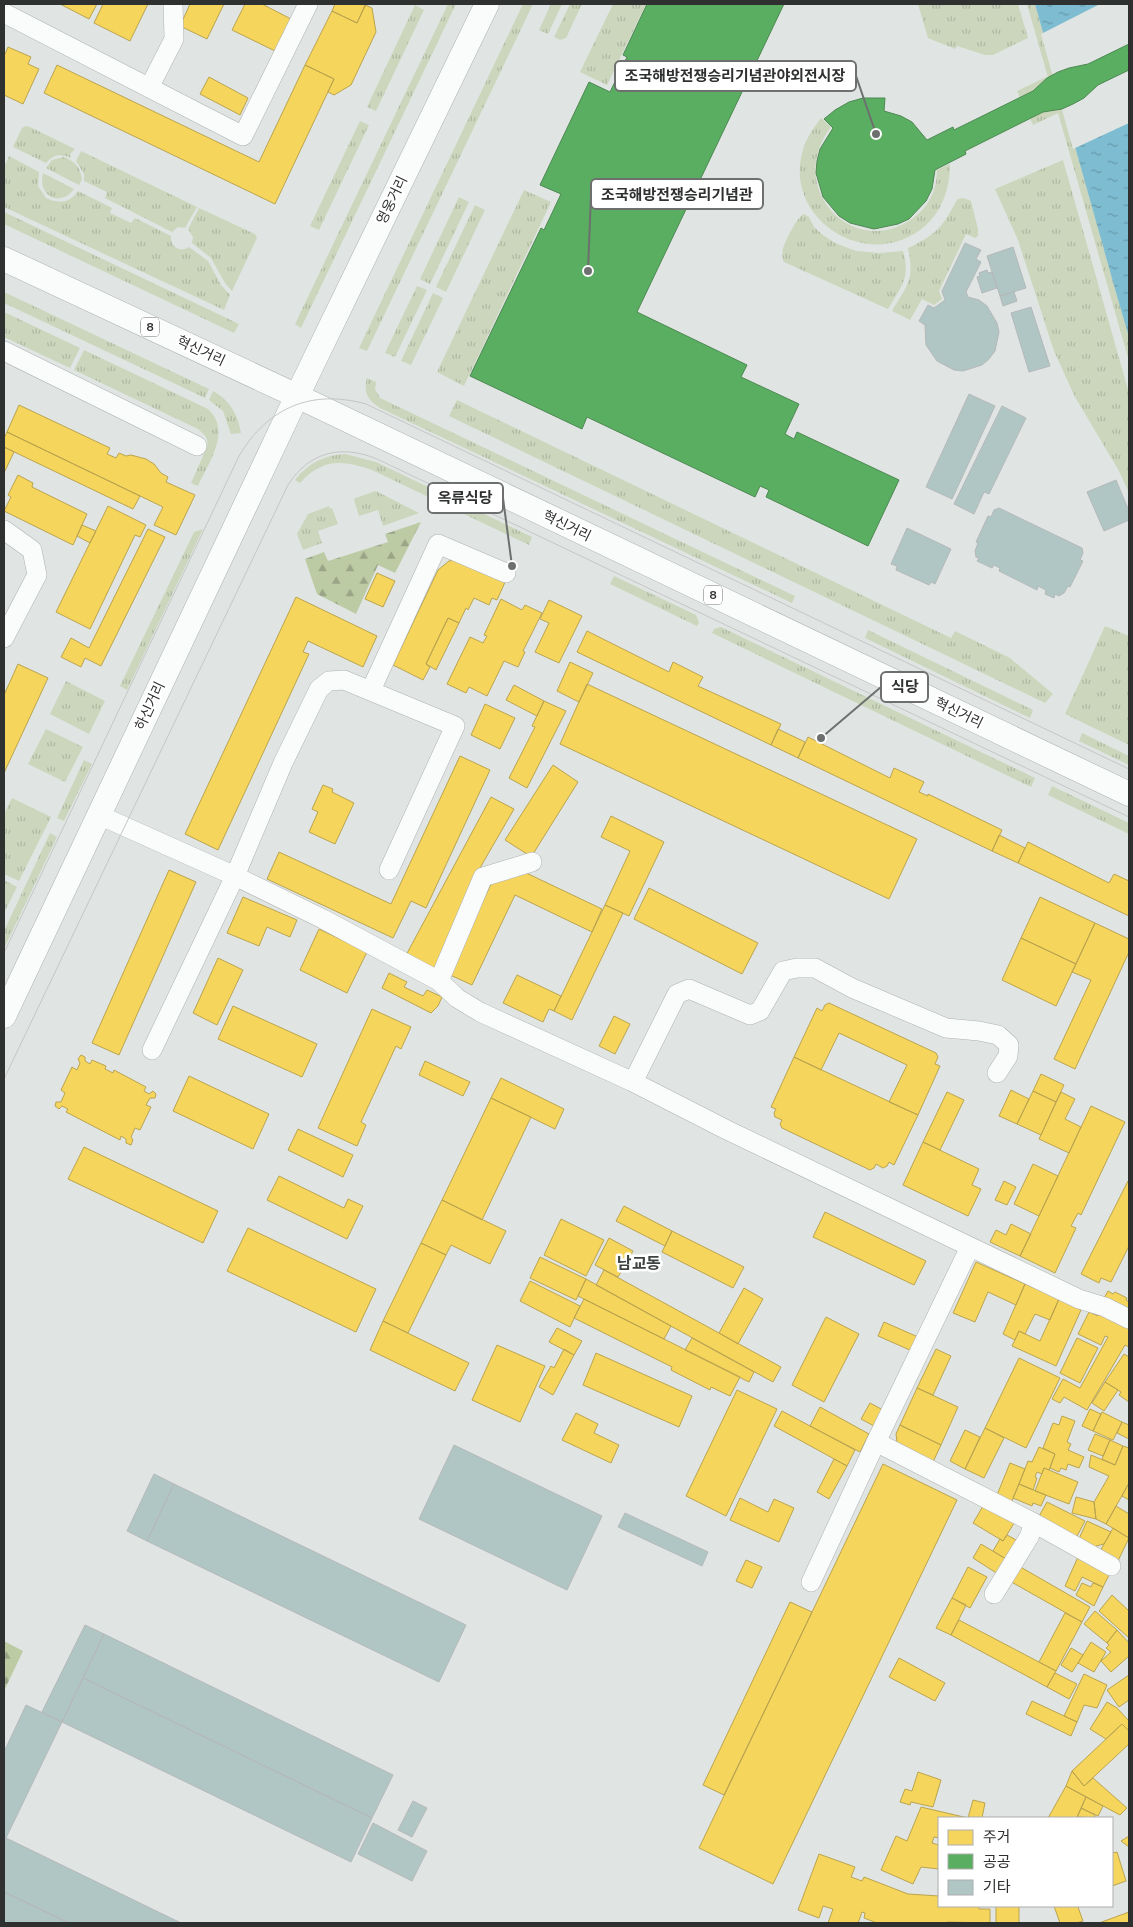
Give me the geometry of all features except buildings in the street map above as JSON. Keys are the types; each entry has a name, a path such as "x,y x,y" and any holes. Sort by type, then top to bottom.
{"main road":[{"name":"영웅거리","path":"296,396 487,4"},
{"name":"혁신거리","path":"4,259 296,396 1129,794"},
{"name":"하신거리","path":"4,1016 296,396"}],"street":[{"path":"149,88 174,39 173,4"},
{"path":"4,13 243,136 308,4"},
{"path":"4,351 198,446"},
{"path":"4,530 32,550 37,575 4,638"},
{"path":"371,690 438,544 506,573"},
{"path":"152,1050 235,876 283,763 319,690 329,681 344,680 455,726 389,870"},
{"path":"99,815 235,876 323,919 439,981 457,998 480,1012 633,1082 727,1130 1079,1299 1105,1307 1129,1319"},
{"path":"439,981 483,877 532,862"},
{"path":"633,1082 677,994 689,989 750,1015 760,1011 784,971 797,968 815,968 852,988 946,1028 979,1031 998,1036 1009,1045 1008,1056 997,1073"},
{"path":"811,1582 970,1247"},
{"path":"876,1442 1034,1523 1111,1566"},
{"path":"994,1594 1029,1537 1034,1523"}],"green space":[{"path":"448,4 456,4 301,328 295,324"},
{"path":"523,4 533,4 367,351 359,348"},
{"path":"551,4 562,4 548,34 539,30"},
{"path":"570,4 582,4 566,38 560,40 554,37"},
{"path":"613,4 646,4 607,85 580,72"},
{"path":"918,4 1018,4 1028,38 993,55 985,55 957,46 955,49 928,38"},
{"path":"1027,4 1035,4 1129,337 1129,361 1058,113 1033,125 1017,91 1046,77 1049,81"},
{"path":"415,5 424,10 376,111 367,107"},
{"path":"821,118 831,127 818,151 816,175 821,196 834,214 852,226 873,231 895,228 923,210 932,194 937,170 950,164 947,190 941,205 931,220 925,226 902,240 878,244 854,241 833,231 815,215 804,194 800,170 805,144 810,133"},
{"path":"360,121 369,125 319,230 310,226"},
{"path":"25,126 75,149 70,154 71,158 57,156 51,158 46,163 13,147 22,128"},
{"path":"81,151 197,207 185,228 178,227 172,232 105,198 107,192 84,181 84,174 76,161"},
{"path":"9,156 39,172 38,186 46,198 60,202 68,200 78,191 112,208 110,213 131,223 135,218 171,236 172,243 176,248 186,249 189,247 208,261 221,285 230,295 224,310 4,207 4,163 6,163"},
{"path":"63,157 71,160 80,171 82,179 79,185 46,168 52,160"},
{"path":"1063,160 1129,393 1129,493 1119,471 1075,397 1054,351 1018,240 995,189"},
{"path":"43,173 74,189 62,198 51,197 43,188"},
{"path":"524,190 551,202 464,386 437,372"},
{"path":"459,197 469,202 430,284 420,279"},
{"path":"963,198 971,201 978,236 975,238 966,234 939,291 942,299 934,305 922,299 910,320 892,311 906,288 910,275 911,268 908,248 936,231 958,199"},
{"path":"475,205 485,210 446,292 436,287"},
{"path":"199,208 255,234 257,238 232,291 225,283 211,258 192,243 193,237 188,229"},
{"path":"4,212 239,324 234,333 4,224"},
{"path":"804,214 809,217 814,227 823,235 835,243 856,251 879,253 903,251 906,268 905,275 901,288 888,309 784,262 782,253 786,241 795,224"},
{"path":"417,286 427,290 395,357 385,353"},
{"path":"4,292 209,389 205,398 4,303"},
{"path":"433,293 443,298 411,365 401,361"},
{"path":"4,312 80,348 70,368 4,337"},
{"path":"84,350 208,409 215,418 218,427 218,437 212,457 198,486 191,483 207,447 207,439 204,435 198,429 74,370"},
{"path":"367,378 376,382 375,389 380,398 795,596 792,603 380,408 367,396"},
{"path":"213,391 229,403 238,420 241,433 231,434 223,411 209,400"},
{"path":"457,400 951,638 955,631 1010,658 1053,694 1045,703 449,416"},
{"path":"345,454 376,462 532,537 529,545 372,470 352,464 333,463 325,465 316,469 300,483 295,480 305,469 317,461"},
{"path":"376,491 419,513 383,526 378,510 359,516 355,498"},
{"path":"329,506 330,509 332,508 338,524 318,531 322,543 303,550 297,534 308,514"},
{"path":"421,522 395,573 378,565 356,614 317,594 305,559 324,552 328,561 388,542 385,534"},
{"path":"203,529 127,690 120,686 194,532"},
{"path":"614,576 696,615 699,623 697,626 610,584"},
{"path":"1105,626 1129,636 1129,745 1065,714"},
{"path":"721,627 1035,778 1031,787 712,633 714,629"},
{"path":"868,630 1033,710 1030,718 865,638"},
{"path":"66,681 105,701 89,734 50,714"},
{"path":"46,729 83,747 65,782 28,764"},
{"path":"1082,733 1129,756 1129,765 1079,741"},
{"path":"84,760 92,764 64,821 57,818"},
{"path":"1052,786 1129,823 1129,834 1048,795"},
{"path":"12,798 51,817 19,881 4,874 4,814"},
{"path":"50,833 57,837 4,949 4,931"},
{"path":"4,880 17,887 4,913"},
{"path":"4,1641 23,1651 4,1691"}],"water":[{"path":"1035,4 1129,4 1129,337 1117,296"}],"pier":[{"path":"1100,4 1129,4 1129,123 1073,149 1041,34"}],"tram line":[{"path":"4,953 239,456 263,425 293,406 310,401 327,399 346,400 366,404 1129,769"},
{"path":"4,1079 288,485 306,465 316,458 327,454 351,452 377,459 1129,817"}],"place":[{"name":"조국해방전쟁승리기념관야외전시장","path":"876,134"},
{"name":"조국해방전쟁승리기념관","path":"588,271"},
{"name":"옥류식당","path":"512,566"},
{"name":"식당","path":"821,738"}],"district":[{"name":"남교동","path":"639,1264"}]}
